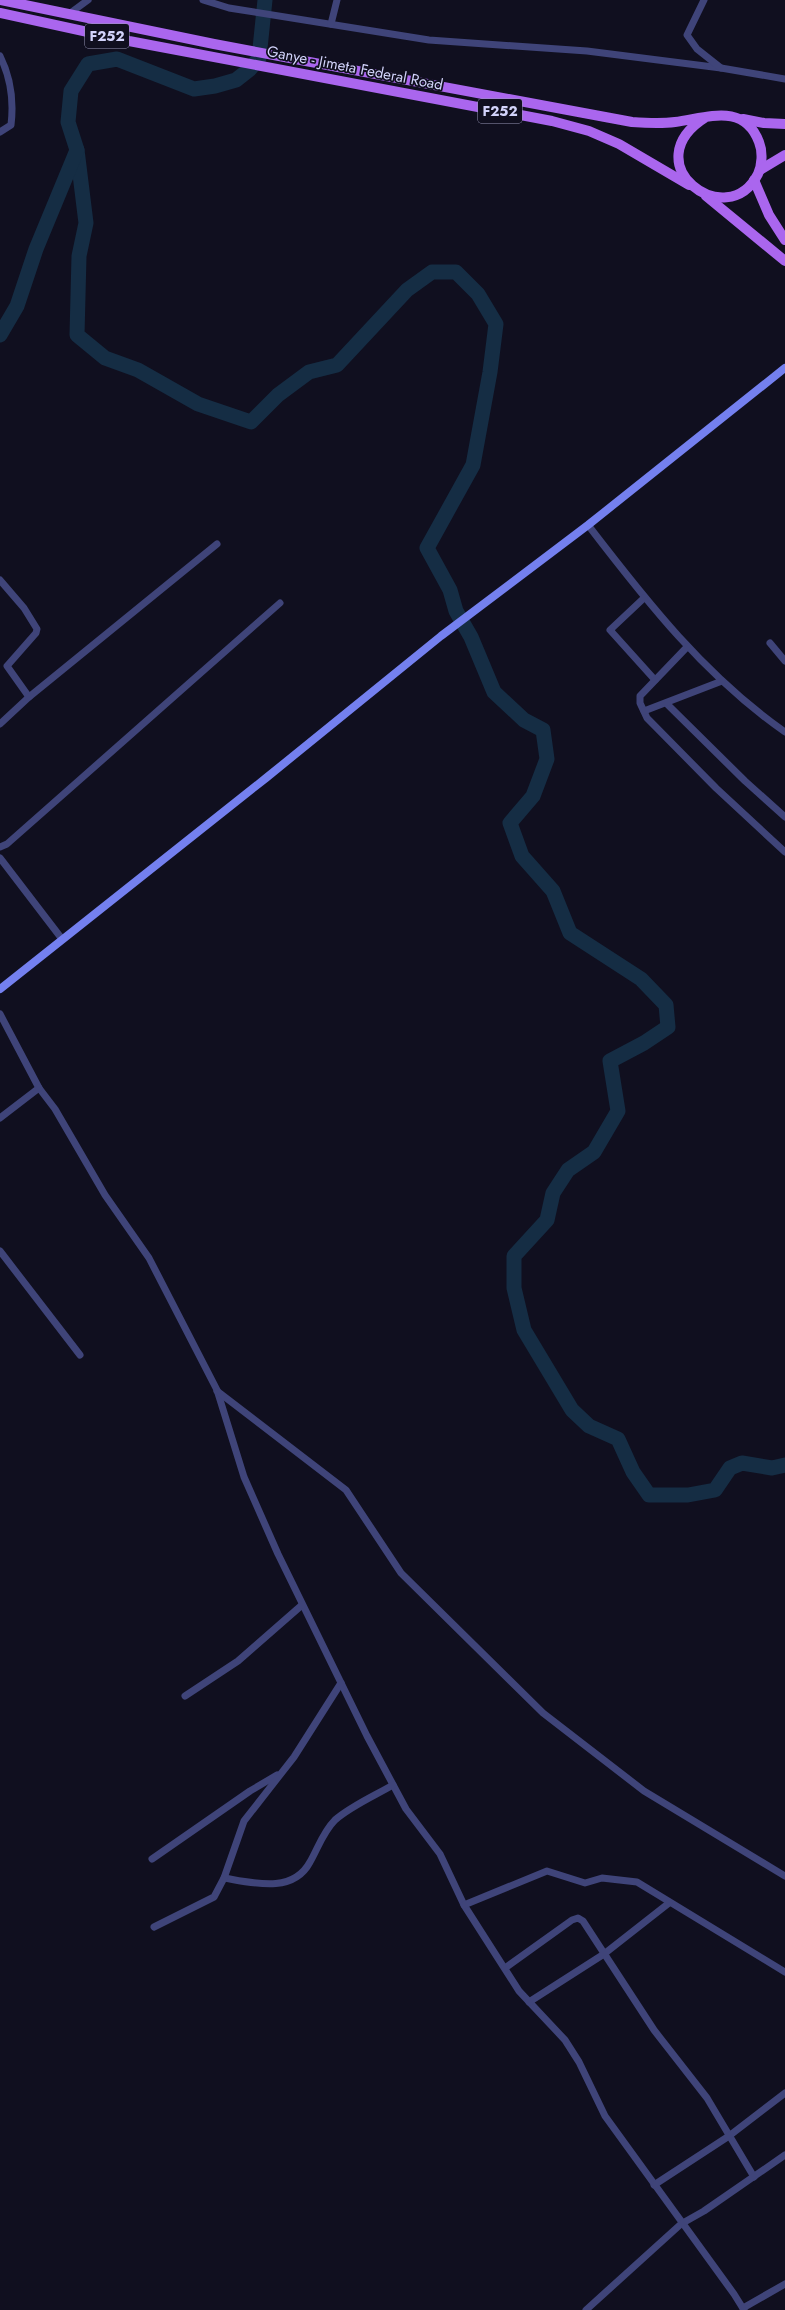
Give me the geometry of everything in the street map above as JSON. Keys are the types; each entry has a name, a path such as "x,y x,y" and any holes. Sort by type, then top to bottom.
{"main road":[{"name":"Ganye - Jimeta Federal Road","path":"1,0 214,44 296,58 632,122 661,123 723,114 740,119 764,123 785,124"},
{"name":"Ganye - Jimeta Federal Road","path":"0,13 214,57 552,121 589,131 619,144 703,194 717,197 731,196 744,190 754,180 760,170 762,158 759,140 749,126 740,119"},
{"name":"Ganye - Jimeta Federal Road","path":"692,187 682,173 678,157 682,140 688,130 706,117"},
{"name":"Ganye - Jimeta Federal Road","path":"760,170 785,155"},
{"path":"754,180 769,215 785,240"},
{"path":"703,194 785,261"}],"street":[{"path":"69,14 88,0"},
{"path":"203,0 229,8 429,40 587,51 721,68 785,79"},
{"path":"331,24 337,0"},
{"path":"704,0 687,35 696,49 721,68"},
{"path":"0,56 8,72 13,106 11,125 0,132"},
{"path":"0,989 266,778 441,636 588,525 785,368"},
{"path":"588,525 644,598 687,647 758,713 785,732"},
{"path":"0,724 29,697 217,544"},
{"path":"0,580 32,618 37,629 36,633 7,666 29,697"},
{"path":"644,598 610,630 655,680"},
{"path":"0,847 12,839 280,603"},
{"path":"770,643 785,661"},
{"path":"687,647 638,698 644,711 648,718 716,788 785,852"},
{"path":"644,711 667,704 722,681"},
{"path":"667,704 745,781 785,817"},
{"path":"0,858 62,939"},
{"path":"0,1014 39,1088 55,1109 105,1195 150,1258 217,1390 244,1477 302,1605 393,1785 406,1809 440,1854 464,1905 519,1991 565,2040 580,2062 605,2116 743,2309 785,2284"},
{"path":"0,1118 39,1088"},
{"path":"0,1251 80,1355"},
{"path":"217,1390 346,1490 401,1573 543,1713 644,1791 785,1876"},
{"path":"185,1696 238,1661 302,1605"},
{"path":"154,1927 214,1897 224,1878 244,1821 281,1773 341,1683"},
{"path":"152,1859 250,1791 281,1773"},
{"path":"224,1878 265,1885 283,1882 302,1874 310,1862 319,1842 335,1821 393,1785"},
{"path":"464,1905 546,1871 585,1883 602,1878 637,1882 669,1903 785,1972"},
{"path":"530,2002 604,1954 669,1903"},
{"path":"504,1968 572,1920 578,1918 583,1921 654,2030 707,2098 754,2177"},
{"path":"654,2186 684,2164 729,2136 785,2093"},
{"path":"586,2310 681,2224 704,2211 785,2155"}],"waterway":[{"path":"0,335 17,306 36,249 77,150 68,122 71,91 88,64 117,59 194,89 215,86 236,80 250,69 259,58 265,0"},
{"path":"77,150 86,223 79,256 77,335 105,358 138,370 198,404 251,422 278,395 309,372 337,365 407,290 432,272 456,272 478,294 496,324 490,372 473,465 427,548 450,590 456,611 471,637 494,692 524,720 543,730 547,759 533,796 510,823 522,856 553,891 570,933 641,979 666,1005 668,1027 644,1043 610,1061 618,1111 594,1152 568,1170 553,1193 547,1220 514,1256 514,1288 524,1330 572,1410 589,1426 618,1439 633,1472 649,1495 688,1495 715,1490 730,1468 742,1463 772,1468 785,1465"}]}
